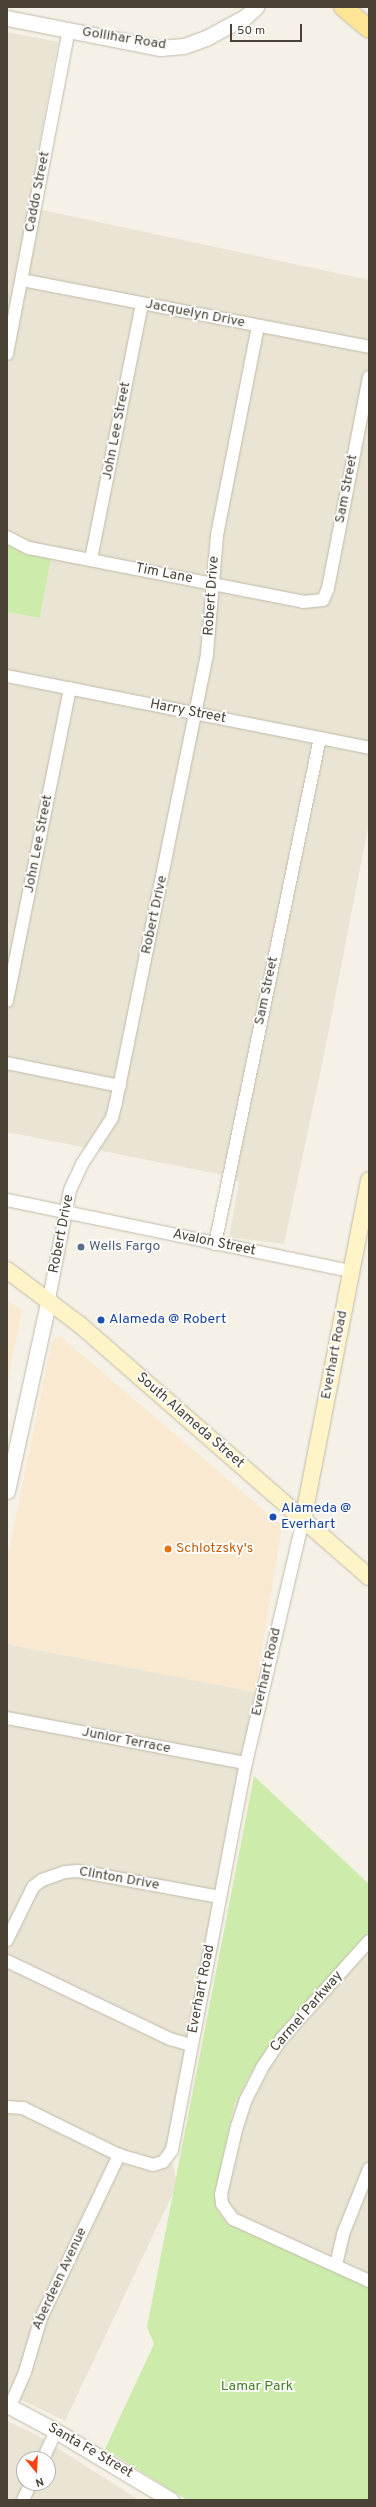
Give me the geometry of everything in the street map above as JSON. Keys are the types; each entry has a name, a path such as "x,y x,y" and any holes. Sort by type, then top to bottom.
{"main road":[{"path":"343,7 369,29"},
{"name":"Everhart Road","path":"303,1520 351,1271 366,1214 369,1180"},
{"name":"South Alameda Street","path":"7,1270 49,1299 369,1577"}],"street":[{"name":"Gollihar Road","path":"7,18 160,48 184,46 206,38 245,17 256,7"},
{"name":"Caddo Street","path":"7,354 69,30"},
{"name":"Jacquelyn Drive","path":"22,280 369,347"},
{"name":"John Lee Street","path":"91,559 142,304"},
{"name":"Robert Drive","path":"7,1490 49,1299 64,1211 82,1164 112,1118 120,1086 196,714 210,636 218,535 258,326"},
{"name":"Sam Street","path":"323,600 328,588 369,377"},
{"name":"Tim Lane","path":"7,537 29,548 303,602 323,600"},
{"name":"Harry Street","path":"7,676 369,748"},
{"name":"John Lee Street","path":"7,1001 70,688"},
{"name":"Sam Street","path":"215,1244 320,738"},
{"path":"7,1063 120,1086"},
{"name":"Avalon Street","path":"7,1200 351,1271"},
{"name":"Everhart Road","path":"119,2155 153,2165 163,2162 172,2150 246,1763 303,1520"},
{"name":"Junior Terrace","path":"7,1718 246,1763"},
{"name":"Clinton Drive","path":"7,1940 33,1887 42,1880 65,1872 78,1871 220,1897"},
{"name":"Carmel Parkway","path":"336,2265 233,2219 222,2204 221,2194 237,2126 246,2099 262,2068 282,2038 369,1941"},
{"path":"7,1961 170,2039 191,2045"},
{"path":"7,2107 23,2108 119,2155"},
{"name":"Aberdeen Avenue","path":"8,2405 25,2372 41,2318 119,2155"},
{"path":"369,2169 343,2234 336,2265 369,2281"},
{"name":"Santa Fe Street","path":"8,2405 56,2431 171,2500"},
{"path":"47,2451 56,2431"}],"shaded area":[{"path":"7,32 58,42 28,207 369,280 369,822 324,1055 284,1244 229,1237 239,1182 218,1174 7,1132 7,612 40,618 51,558 25,554 7,545"},
{"path":"7,1300 22,1310 7,1386"},
{"path":"60,1336 282,1526 255,1692 7,1644 7,1559 52,1341"},
{"path":"7,1644 255,1692 168,2142 176,2179 174,2191 65,2421 7,2393"},
{"path":"369,1932 369,2286 228,2224 217,2210 215,2195 234,2105 250,2074 269,2046"},
{"path":"7,2421 37,2435 139,2500 7,2500"}],"green space":[{"path":"7,545 25,554 51,558 40,618 7,612"},
{"name":"Lamar Park","path":"254,1776 369,1884 369,1932 269,2046 250,2074 234,2105 215,2195 217,2210 228,2224 369,2286 369,2500 187,2500 105,2449 154,2344 147,2327"}],"place":[{"name":"Wells Fargo","path":"81,1247"},
{"name":"Alameda @ Robert","path":"101,1320"},
{"name":"Alameda @ Everhart","path":"273,1517"},
{"name":"Schlotzsky's","path":"168,1549"}]}
